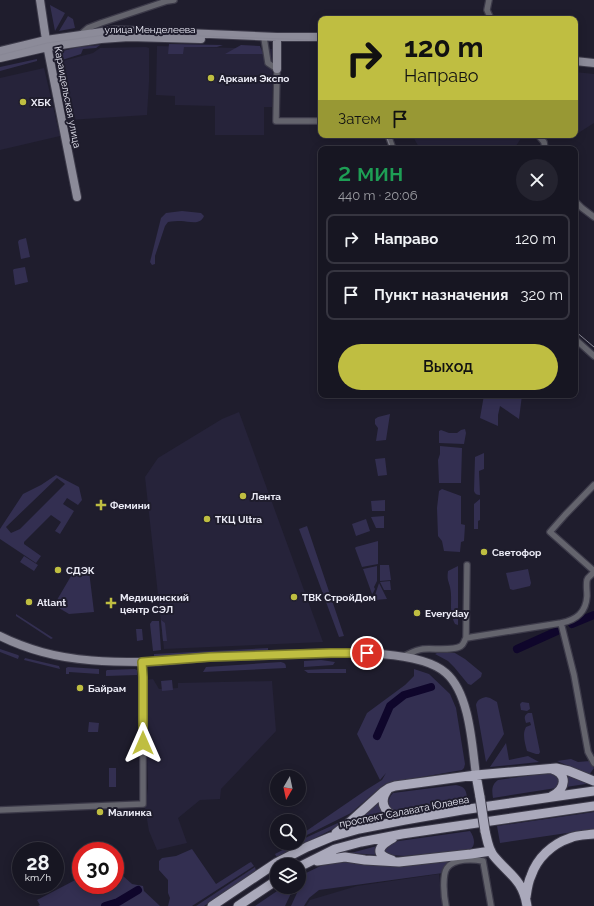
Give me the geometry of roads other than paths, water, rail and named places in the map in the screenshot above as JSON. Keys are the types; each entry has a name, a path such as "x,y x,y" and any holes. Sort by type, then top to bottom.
{"main road":[{"name":"Караидельская улица","path":"40,0 47,44 77,197"},
{"name":"улица Менделеева","path":"0,51 79,39 116,30 277,37 318,37"},
{"name":"улица Менделеева","path":"79,39 129,37 226,40 277,37"},
{"path":"277,37 277,69"},
{"name":"улица Менделеева","path":"0,58 47,44"},
{"path":"578,61 594,63"},
{"path":"0,636 43,653 102,661 142,662 210,657 367,653 426,661 436,666 447,673 456,684 463,700 468,718 488,844 492,852 518,882 526,901"},
{"path":"549,768 560,773 563,782 563,786 558,793 550,797"},
{"path":"331,837 383,792 392,787 476,775 549,768 564,769 594,781"},
{"path":"392,787 385,793 383,800 384,806 391,815 405,820"},
{"name":"проспект Салавата Юлаева","path":"212,906 276,863 307,847 331,837 358,829 462,810 594,791"},
{"path":"306,864 335,849 402,834 567,810 594,808"},
{"path":"399,862 382,856 380,850 384,843 402,834"},
{"path":"526,901 530,876 541,858 547,852 554,846 569,838 594,834"},
{"path":"309,862 346,857 365,860 399,862 492,852"},
{"path":"238,906 270,885"}],"street":[{"path":"79,39 88,28 166,1 174,0"},
{"path":"489,0 487,10 490,16"},
{"path":"264,38 268,63 277,69 276,121 318,121"},
{"path":"578,204 594,217"},
{"path":"578,342 594,356"},
{"path":"466,638 561,623 571,620 581,613 586,602 587,580 594,572 550,532 594,485"},
{"path":"401,657 423,649 456,648 463,644 466,638 467,565"},
{"path":"561,623 574,675 588,752 594,763"},
{"path":"0,810 143,804 142,662"},
{"path":"483,861 492,852"},
{"path":"446,906 444,897 444,874 446,868 452,863 456,862 472,859 483,861"},
{"path":"483,861 491,906"}],"waterway":[{"path":"572,624 594,615"},
{"path":"517,649 557,631"},
{"path":"377,736 390,706 404,695 431,687"},
{"path":"105,906 118,902 138,890"}],"tram line":[{"path":"0,55 47,43 119,33 318,41"},
{"path":"387,138 390,146"},
{"path":"578,334 594,347"}],"place":[{"name":"Аркаим Экспо","path":"211,78"},
{"name":"ХБК","path":"23,102"},
{"name":"Лента","path":"243,496"},
{"name":"Фемини","path":"101,505"},
{"name":"ТКЦ Ultra","path":"207,519"},
{"name":"Светофор","path":"484,552"},
{"name":"СДЭК","path":"58,570"},
{"name":"ТВК СтройДом","path":"294,597"},
{"name":"Atlant","path":"29,602"},
{"name":"Медицинский центр СЭЛ","path":"111,603"},
{"name":"Everyday","path":"417,613"},
{"name":"Байрам","path":"80,688"},
{"name":"Малинка","path":"100,812"}]}
